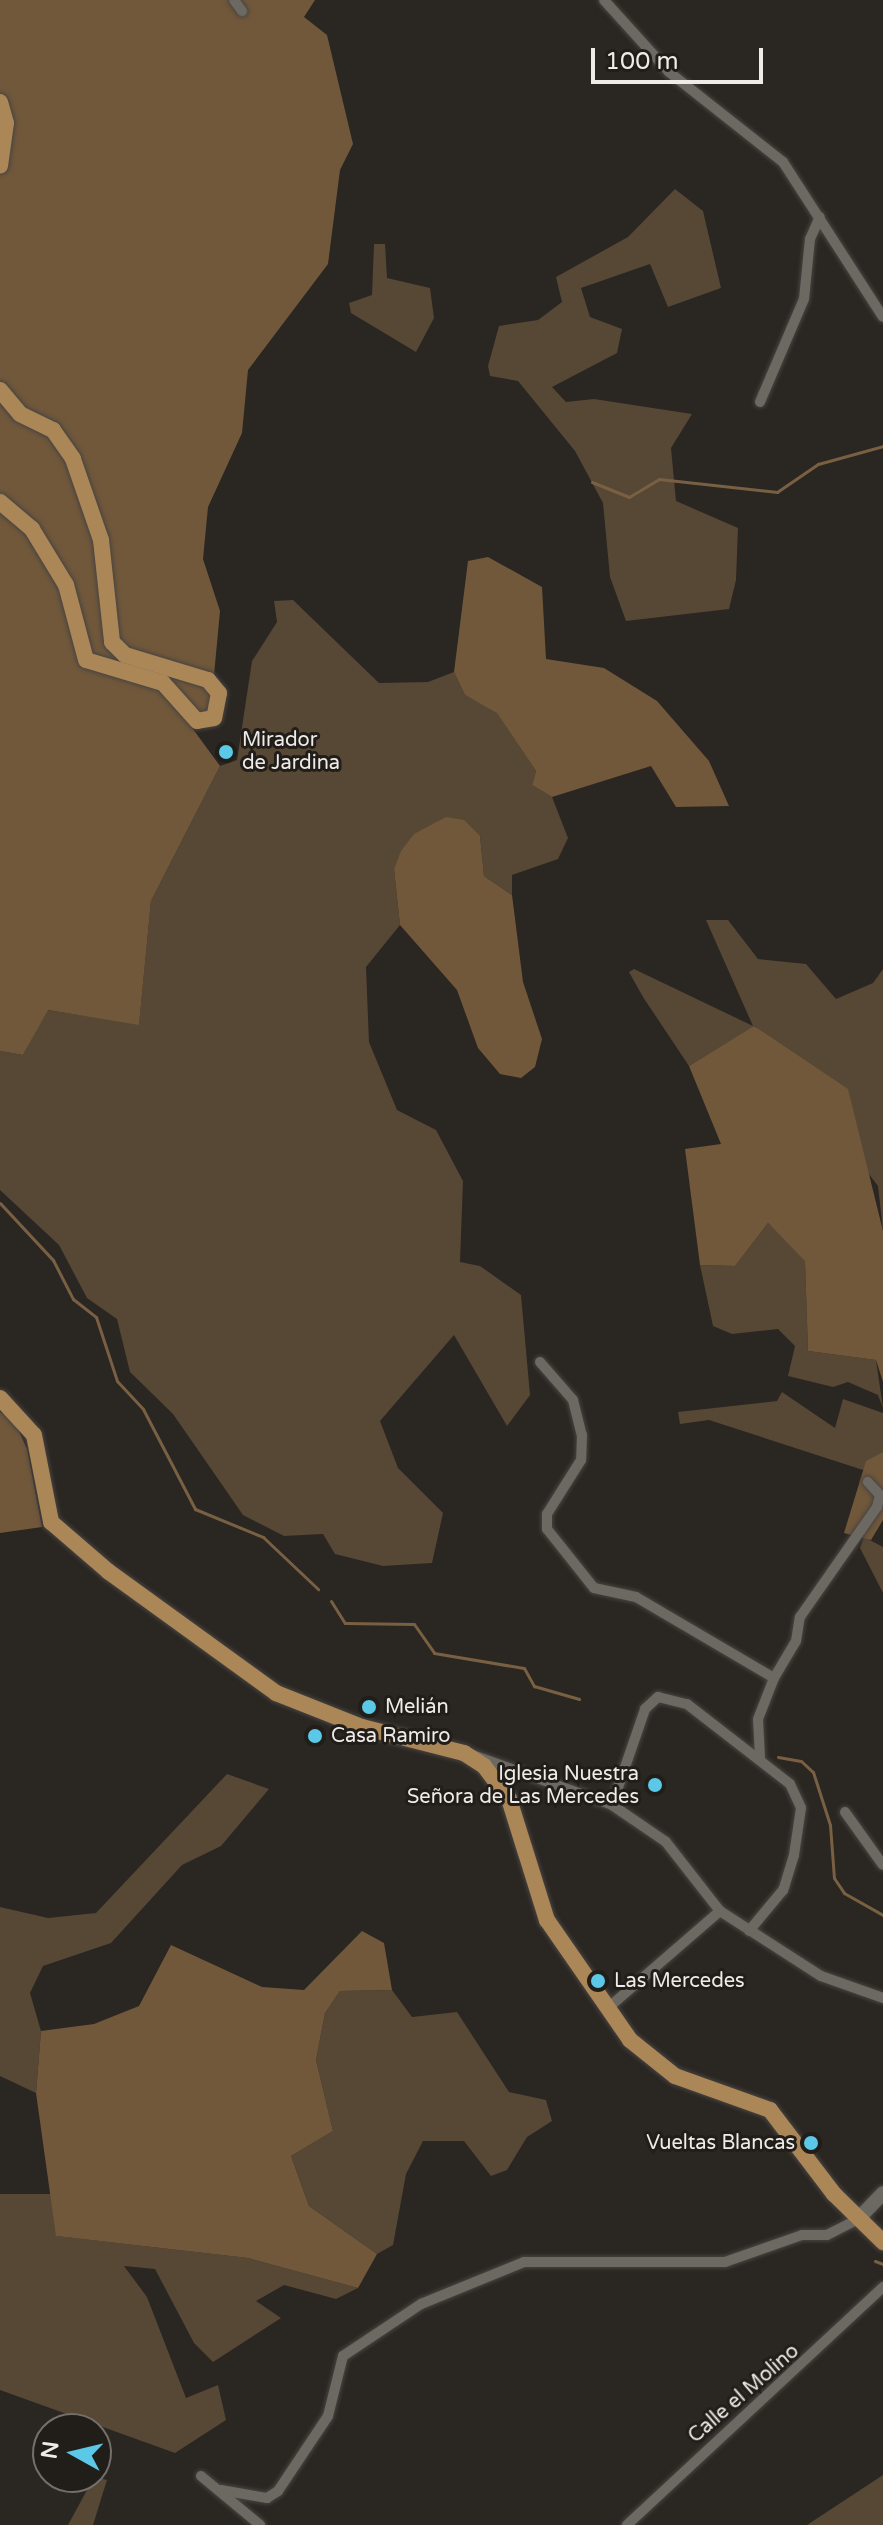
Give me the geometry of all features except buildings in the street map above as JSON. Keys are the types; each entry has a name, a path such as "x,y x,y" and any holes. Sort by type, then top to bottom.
{"main road":[{"path":"0,102 6,123 0,166"},
{"path":"0,390 20,414 62,440 77,469 101,540 112,642 125,655 208,680 219,693 214,718 197,721 163,683 86,660 66,585 32,529 0,502"},
{"path":"1,1400 34,1435 51,1522 109,1572 276,1693 362,1727 464,1753 499,1780 534,1893 608,2008 653,2064 784,2120 858,2219 883,2242"},
{"path":"858,2219 883,2193"}],"street":[{"path":"234,0 242,11"},
{"path":"604,0 669,72 766,144 820,217 883,317"},
{"path":"760,402 804,299 810,239 820,217"},
{"path":"540,1362 573,1400 582,1435 581,1460 547,1514 547,1529 572,1568 594,1588 636,1597 774,1678"},
{"path":"760,1757 758,1719 807,1605 877,1507 880,1495 868,1482"},
{"path":"612,1805 645,1709 658,1697 687,1704 760,1757 798,1794 801,1825 783,1890 749,1931"},
{"path":"464,1753 612,1805 666,1842 720,1911 821,1976 883,1998"},
{"path":"845,1812 883,1865"},
{"path":"608,2008 720,1911"},
{"path":"221,2490 267,2498 278,2491 328,2416 343,2356 421,2304 524,2262 725,2262 802,2235 827,2235 858,2219"},
{"name":"Calle el Molino","path":"627,2525 883,2287"},
{"path":"201,2476 260,2525"}],"shaded area":[{"path":"0,0 315,0 304,17 327,35 353,144 340,170 328,264 248,370 242,433 208,507 203,559 220,611 213,686 220,704 190,725 220,766 151,901 139,1025 48,1010 23,1055 0,1051"},
{"path":"675,189 703,211 721,288 668,307 650,264 581,288 590,317 622,329 617,353 552,387 566,402 594,399 692,414 671,448 676,501 738,528 736,580 729,609 626,621 610,577 603,503 575,451 518,381 490,376 488,366 499,326 538,320 562,302 556,277 628,237"},
{"path":"374,244 385,244 387,278 430,288 434,318 416,352 351,313 349,303 372,295"},
{"path":"488,557 542,587 546,659 604,668 657,701 709,761 729,806 676,807 651,766 552,797 532,785 536,771 497,713 465,695 454,672 468,561"},
{"path":"293,600 379,683 428,682 454,672 465,695 497,712 536,771 532,785 552,797 568,838 558,859 512,875 512,895 484,876 480,836 414,834 394,869 400,925 366,967 369,1042 397,1110 436,1130 463,1181 460,1262 480,1266 521,1295 530,1395 507,1426 454,1335 380,1421 398,1468 443,1513 432,1563 383,1566 335,1554 323,1534 284,1536 243,1515 173,1414 130,1372 117,1319 87,1298 59,1245 0,1190 0,1051 23,1055 47,1010 139,1024 151,901 220,766 237,760 252,661 277,622 274,601"},
{"path":"446,817 464,820 480,836 484,876 512,895 523,982 542,1039 535,1067 521,1078 500,1074 478,1048 457,990 400,925 394,869 401,851 414,834"},
{"path":"706,920 728,920 758,959 806,964 836,999 873,983 883,969 883,1231 878,1186 755,1026 689,1066 643,997 629,972 634,969 753,1026"},
{"path":"754,1026 848,1089 883,1231 883,1382 876,1360 808,1351 805,1261 768,1223 735,1266 700,1265 685,1149 721,1144 689,1066"},
{"path":"768,1223 805,1260 808,1351 876,1360 883,1408 878,1395 848,1382 833,1387 788,1376 795,1346 778,1329 732,1334 713,1326 700,1265 735,1266"},
{"path":"782,1392 835,1428 843,1399 883,1413 883,1452 863,1470 709,1420 680,1424 678,1412 777,1401"},
{"path":"0,1412 14,1420 27,1449 42,1527 0,1533"},
{"path":"883,1452 883,1520 871,1540 844,1533 866,1461"},
{"path":"864,1537 883,1547 883,1593 860,1548"},
{"path":"227,1774 269,1789 221,1846 182,1865 111,1943 43,1966 30,1993 41,2031 36,2093 0,2076 0,1907 48,1918 96,1913"},
{"path":"362,1931 384,1943 392,1990 340,1991 325,2013 316,2060 333,2131 291,2156 309,2206 377,2254 358,2288 248,2258 56,2236 36,2093 41,2031 94,2024 139,2006 171,1945 262,1987 304,1990"},
{"path":"392,1990 412,2017 457,2012 509,2092 546,2100 552,2121 527,2137 507,2170 491,2176 464,2141 423,2141 406,2174 393,2245 377,2254 309,2206 291,2156 333,2131 316,2060 325,2013 340,1991"},
{"path":"0,2194 56,2194 57,2236 248,2258 358,2288 336,2299 284,2285 256,2301 281,2318 213,2362 194,2343 155,2269 124,2266 147,2297 186,2398 218,2385 226,2420 175,2453 112,2430 112,2413 64,2413 0,2390"},
{"path":"883,2475 883,2525 807,2525"},
{"path":"85,2493 103,2493 93,2525 68,2525"}],"waterway":[{"path":"592,482 629,497 659,479 777,492 818,464 883,446"},
{"path":"0,1203 53,1260 73,1299 96,1317 117,1381 143,1409 195,1509 263,1537 318,1589"},
{"path":"331,1601 345,1623 414,1624 434,1653 524,1668 534,1686 579,1699"},
{"path":"778,1757 801,1761 813,1772 830,1825 834,1878 844,1893 883,1915"},
{"path":"875,2261 883,2264"}],"place":[{"name":"Mirador de Jardina","path":"226,752"},
{"name":"Melián","path":"369,1707"},
{"name":"Casa Ramiro","path":"315,1736"},
{"name":"Iglesia Nuestra Señora de Las Mercedes","path":"655,1785"},
{"name":"Las Mercedes","path":"598,1981"},
{"name":"Vueltas Blancas","path":"811,2143"}]}
